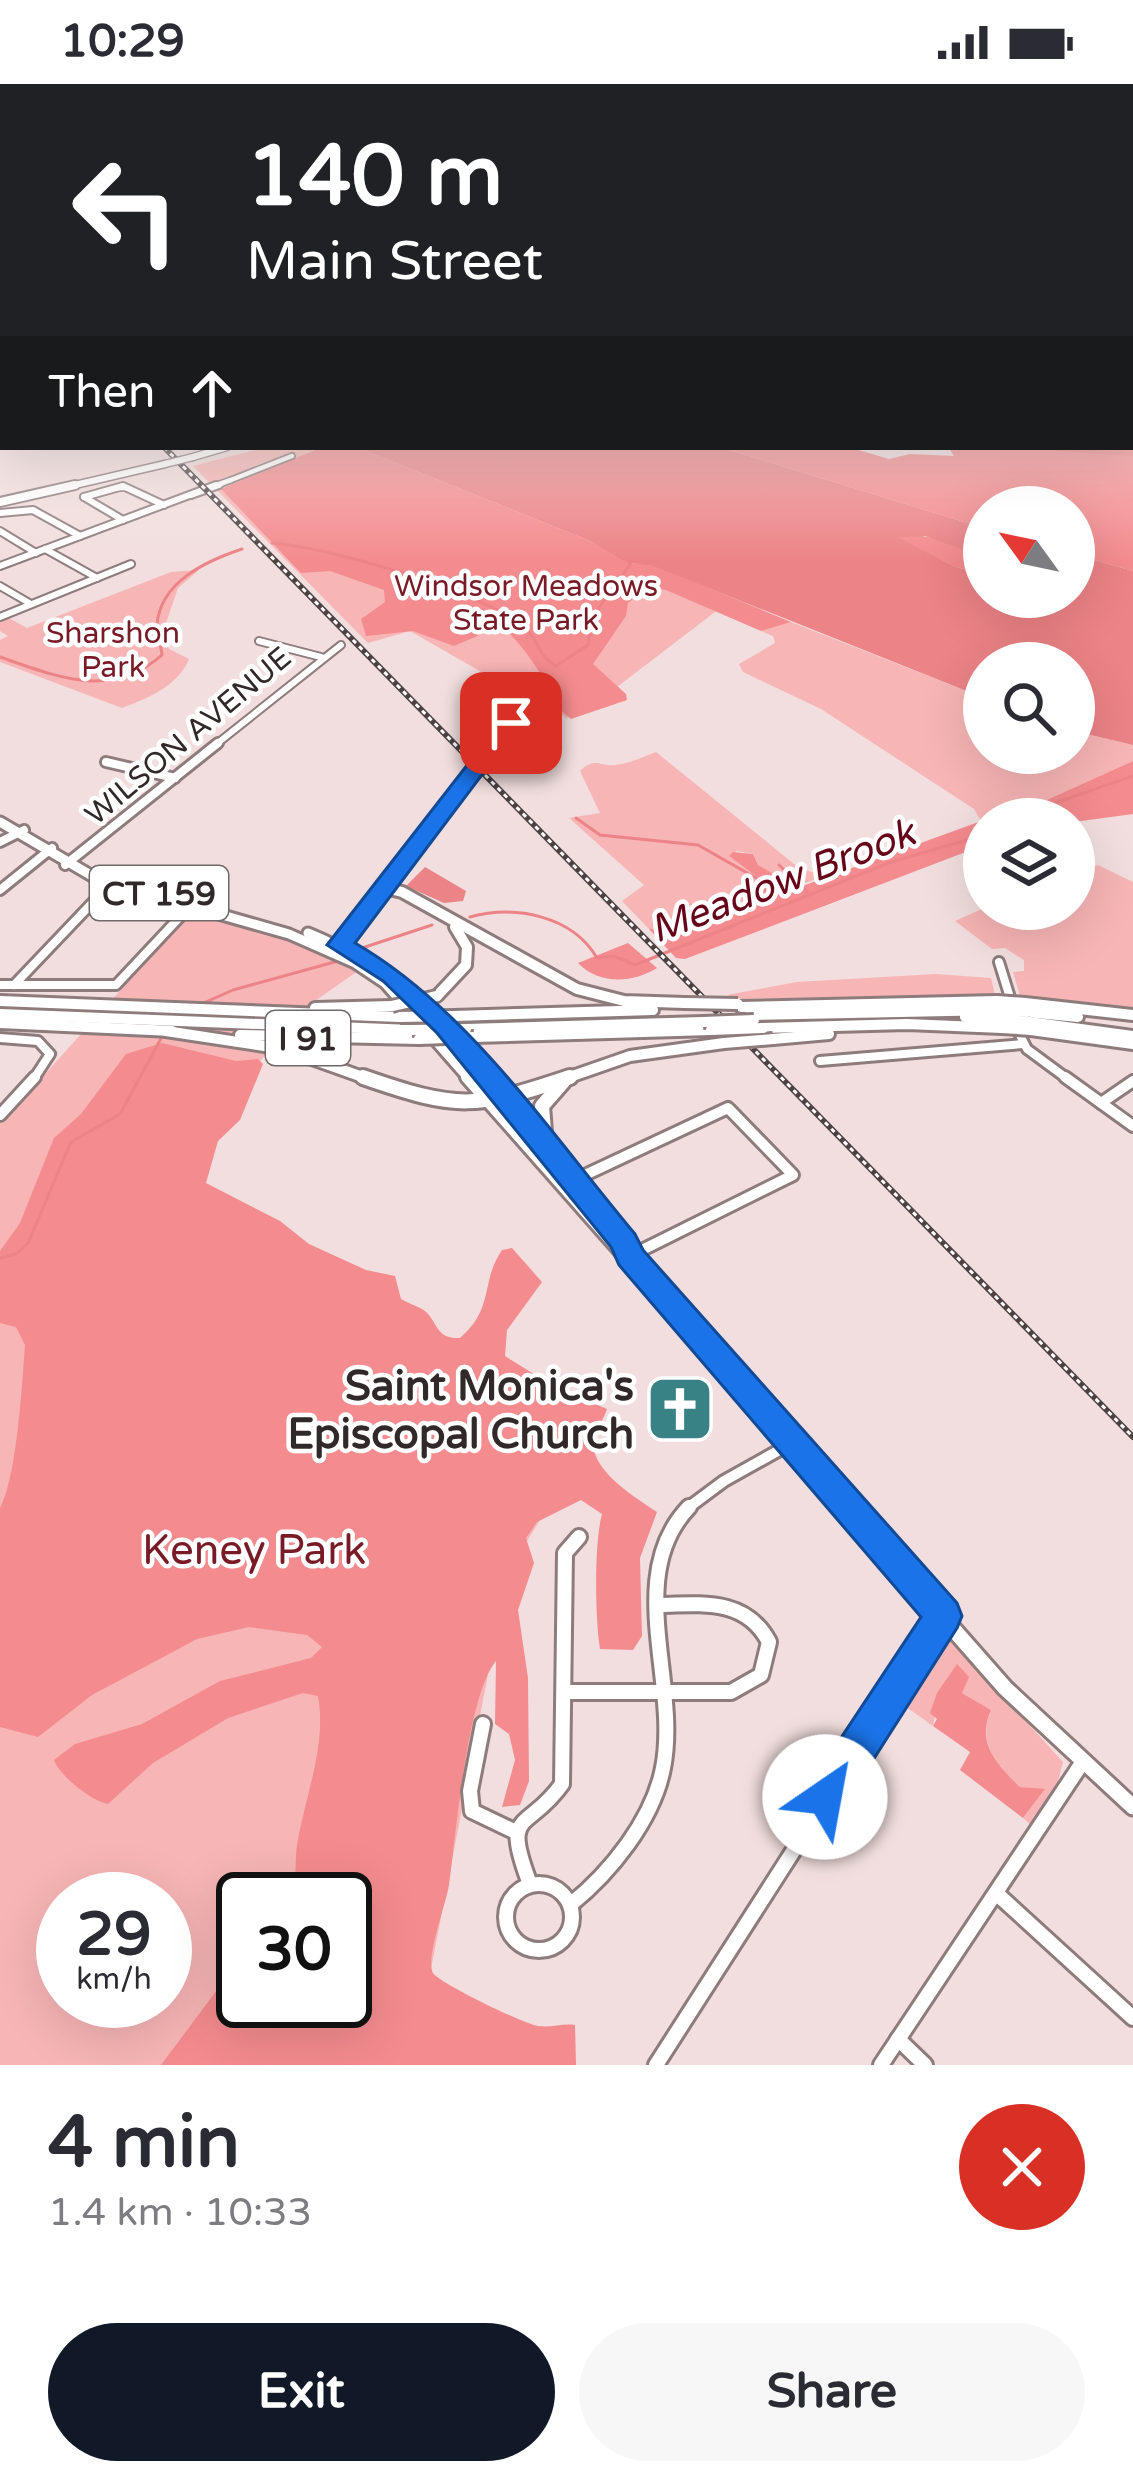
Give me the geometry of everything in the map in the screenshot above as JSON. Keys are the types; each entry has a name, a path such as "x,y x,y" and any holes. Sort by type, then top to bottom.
{"highway":[{"path":"192,455 206,450"},
{"path":"0,500 213,450"},
{"path":"0,500 164,463"},
{"path":"0,1012 213,1022 406,1023 466,970 470,956 466,942 451,925 386,888"},
{"path":"386,888 402,892 577,989 697,1016"},
{"name":"I 91","path":"753,1019 761,1006 999,1015 1133,1040"},
{"name":"I 91","path":"0,1012 156,1008 198,1010 213,1022 464,1026 697,1016 907,1024 999,1015 1028,1017"},
{"path":"0,1012 166,1031 213,1022 406,1023"},
{"path":"213,1022 439,1102 501,1100 642,1054 724,1043 753,1019 999,1015"},
{"name":"I 91","path":"406,1023 464,1026 697,1016 753,1019"},
{"path":"1028,1017 1133,1020"},
{"path":"539,1147 547,1098 560,1084 590,1068"}],"main road":[{"name":"CT 159","path":"0,818 69,863 112,882 271,926 345,952 394,991 501,1100 792,1443"},
{"path":"345,952 386,888"},
{"path":"792,1443 1005,1688 1133,1807"}],"street":[{"path":"0,566 292,456"},
{"path":"123,520 84,497 123,486 164,505"},
{"path":"0,513 29,509 80,536"},
{"path":"0,531 35,553"},
{"path":"45,549 97,578"},
{"path":"0,616 131,564"},
{"path":"0,586 31,604"},
{"path":"260,641 321,657"},
{"name":"WILSON AVENUE","path":"69,863 340,645"},
{"path":"386,888 482,766 512,720"},
{"path":"106,762 175,778"},
{"path":"0,842 21,831"},
{"path":"0,890 48,850"},
{"path":"14,986 112,882"},
{"path":"0,985 104,988 120,981 191,905"},
{"path":"999,962 1023,1044 1133,1126"},
{"path":"0,1038 34,1040 50,1054 46,1065 0,1115"},
{"path":"820,1061 1023,1044"},
{"path":"1101,1102 1133,1081"},
{"path":"568,1183 728,1108 793,1175 630,1256"},
{"path":"570,1905 593,1889 658,1786 665,1749 658,1549 690,1503 792,1443"},
{"path":"530,1884 516,1832 525,1814 556,1794 562,1784 565,1553 579,1538"},
{"path":"565,1692 741,1690 762,1675 769,1652 763,1628 742,1611 722,1605 658,1604"},
{"path":"656,2065 944,1616"},
{"path":"483,1724 470,1791 472,1811 516,1832"},
{"path":"881,2065 1082,1763"},
{"path":"530,1884 552,1884 570,1905 569,1929 554,1948 532,1952 514,1939 507,1916 515,1894 530,1884"},
{"path":"995,1893 1133,2018"},
{"path":"898,2039 925,2065"}],"green space":[{"name":"Windsor Meadows State Park","path":"255,450 363,450 732,599 583,713 566,718 539,692 532,701 410,631 368,643 193,466"},
{"name":"Windsor Meadows State Park","path":"316,450 363,450 590,541 632,564 651,564 791,622 761,631 666,590 647,588 628,603 626,616 593,664 627,700 571,719 543,695 526,692 543,685 544,679 501,626 454,646 413,631 366,636 361,619 385,602 384,590 330,571 301,573 221,489"},
{"path":"730,450 858,450 889,459 910,454 954,456 950,450 1133,450 1133,571 1095,560 1095,486 963,486 963,522"},
{"path":"913,534 955,543 963,547 963,569 956,567 897,537"},
{"name":"Sharshon Park","path":"199,570 178,588 162,635 169,649 189,659 170,684 142,700 122,708 0,662 0,640 8,636 0,631 0,620 7,617 27,628 171,572"},
{"path":"791,622 963,690 963,774 1095,774 1095,736 1133,745 1133,761 1051,798 963,798 963,802 821,709 743,672 739,664 775,643 773,636 761,631"},
{"path":"656,752 799,868 815,873 841,869 793,888 758,865 753,854 737,851 729,856 761,879 763,900 701,924 649,929 622,901 644,885 569,818 600,813 580,771 585,767 621,764"},
{"path":"1133,761 1133,814 1095,819 1095,798 1051,798"},
{"path":"963,828 963,853 685,959 676,958 649,929 701,924 763,900 760,879 729,856 733,852 753,854 758,865 797,888"},
{"path":"1095,866 1133,882 1133,1010 1020,996 1013,972 1024,971 1024,960 1005,948 992,949 967,930 1095,930"},
{"name":"Keney Park","path":"191,912 316,947 358,971 299,1012 153,1196 566,1479 508,1571 430,1974 541,2065 0,2065 0,1124"},
{"path":"628,943 657,968 616,979 596,975 578,963"},
{"path":"936,974 991,978 995,995 742,999 727,995 797,982"},
{"name":"Keney Park","path":"162,1043 236,1061 258,1059 263,1064 240,1120 218,1141 206,1183 280,1221 309,1244 366,1270 395,1276 401,1299 426,1312 444,1335 460,1338 471,1327 483,1305 495,1262 502,1250 512,1248 542,1282 507,1330 505,1356 553,1386 607,1409 594,1437 598,1460 615,1481 657,1512 640,1558 642,1636 633,1650 600,1649 596,1580 602,1514 581,1500 537,1522 526,1538 534,1563 518,1610 528,1678 529,1781 520,1805 502,1807 515,1760 509,1734 495,1724 496,1661 470,1734 449,1885 432,1956 433,1973 483,2003 538,2026 575,2025 576,2065 161,2065 216,1991 216,2028 372,2028 372,1872 295,1872 320,1733 318,1696 303,1693 228,1718 153,1763 108,1804 77,1787 54,1760 75,1744 142,1724 220,1681 311,1658 322,1647 307,1635 249,1627 197,1639 92,1695 38,1737 0,1727 0,1508 15,1453 25,1345 16,1327 0,1323 0,1251 20,1223 54,1138 81,1114 126,1054"},
{"path":"939,1634 948,1636 1063,1762 1057,1785 1031,1825 1023,1818 1044,1790 1020,1787 997,1762 986,1734 991,1710 962,1693 963,1686 938,1700 933,1726 895,1699"},
{"path":"957,1664 969,1677 962,1693 991,1710 986,1733 991,1753 1020,1787 1045,1789 1023,1818 960,1770 970,1752 933,1726 937,1719 930,1713 937,1693"}],"shaded area":[{"path":"363,450 730,450 963,522 963,550 925,536 898,537 963,569 963,618 1095,618 1095,560 1133,571 1133,745 1095,736 1095,642 963,642 963,690 651,565 628,563 590,541"},
{"path":"425,867 466,891 463,901 444,903 406,886"}],"waterway":[{"path":"1103,450 1133,452"},
{"path":"272,543 367,562 481,602 528,631 556,666 588,645 593,616 631,563"},
{"path":"0,657 84,680 104,681 143,669 162,655 157,625 166,597 187,575 242,549"},
{"name":"Meadow Brook","path":"1069,798 1133,776"},
{"path":"576,818 600,835 698,845 777,890 797,882 807,892"},
{"name":"Meadow Brook","path":"470,917 505,912 541,917 573,932 597,958 614,956 635,965 891,862 963,841"},
{"path":"779,865 795,880"},
{"name":"Meadow Brook","path":"356,950 432,925"},
{"name":"Meadow Brook","path":"199,1005 233,990 338,961"},
{"name":"Meadow Brook","path":"0,1258 16,1254 28,1243 71,1142 120,1114 164,1033"}],"railway":[{"path":"167,450 1133,1437"}],"place":[{"name":"Saint Monica's Episcopal Church","path":"680,1409"}],"route":[{"path":"511,723 340,945 392,976 446,1027 625,1242 630,1256 944,1616 825,1797"}]}
